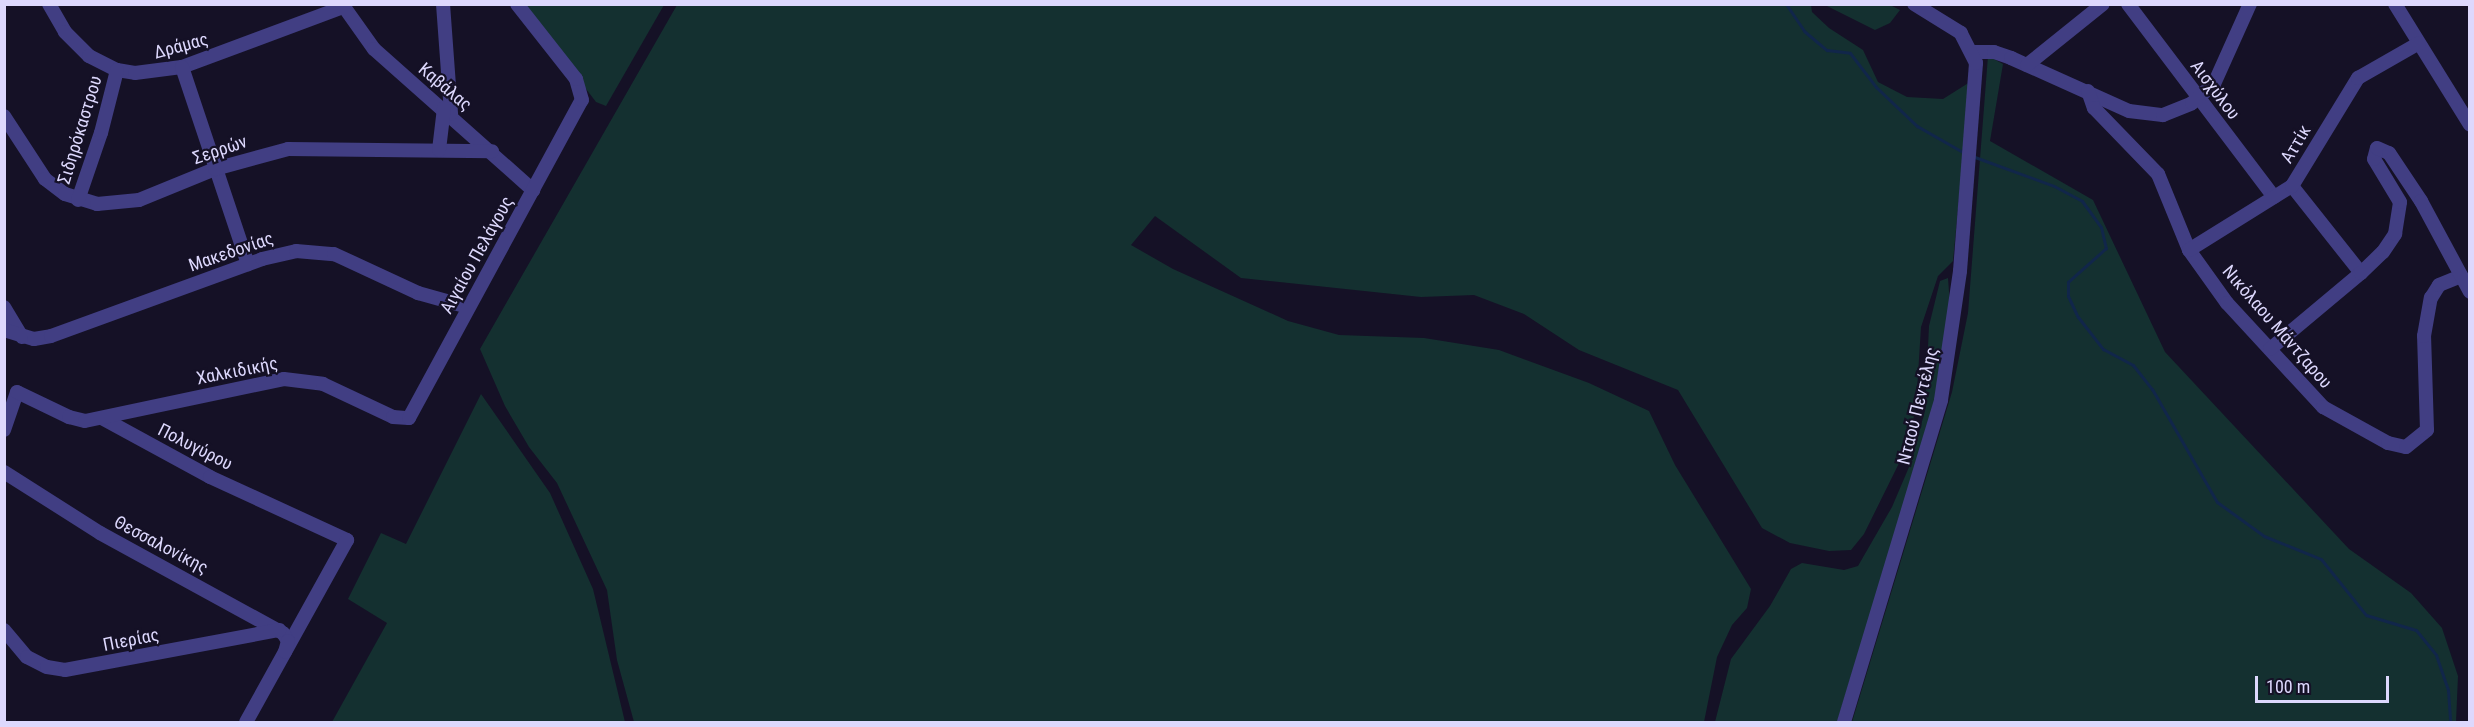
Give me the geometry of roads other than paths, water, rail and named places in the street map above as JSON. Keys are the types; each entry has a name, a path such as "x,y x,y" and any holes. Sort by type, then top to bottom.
{"street":[{"name":"Δράμας","path":"49,4 65,32 84,52 117,70 143,73 182,67 343,6"},
{"path":"439,150 448,111 443,4"},
{"name":"Αιγαίου Πελάγους","path":"408,419 579,108 582,97 579,83 517,4"},
{"path":"1914,4 1961,33 1973,52 1994,52 2088,91 2129,111 2153,115 2173,112 2199,99 2214,84 2250,4"},
{"path":"2027,65 2103,4"},
{"name":"Αισχύλου","path":"2128,4 2274,197"},
{"path":"2395,4 2469,125"},
{"name":"Καβάλας","path":"343,6 374,49 448,111 533,190"},
{"name":"Αττίκ","path":"2189,250 2292,186 2358,78 2419,43"},
{"name":"Νταού Πεντέλης","path":"1844,723 1946,384 1977,81 1973,52"},
{"path":"182,67 248,264"},
{"name":"Σιδηρόκαστρου","path":"78,200 101,133 117,70"},
{"name":"Νικόλαου Μάντζαρου","path":"2088,91 2094,108 2158,174 2189,250 2227,303 2323,406 2388,442 2406,447 2427,429 2424,336 2431,298 2439,285 2461,276"},
{"name":"Σερρών","path":"4,116 40,174 78,200 103,205 130,202 216,170 301,147 492,151"},
{"path":"2270,349 2361,273 2390,244 2400,218 2398,195 2374,159 2377,148 2389,153 2421,201 2469,292"},
{"path":"2292,186 2361,273"},
{"name":"Μακεδονίας","path":"4,330 22,337 51,336 248,264 289,252 323,252 418,293 468,307"},
{"path":"4,307 22,337"},
{"name":"Χαλκιδικής","path":"102,418 224,391 299,379 330,386 393,417 408,419"},
{"path":"4,430 17,392 75,420 102,418"},
{"name":"Πολυγύρου","path":"102,418 210,477 341,534 347,540 345,550 285,653"},
{"name":"Θεσσαλονίκης","path":"4,472 100,533 279,630"},
{"name":"Πιερίας","path":"4,630 27,657 47,667 65,670 279,630"},
{"path":"246,723 285,653 288,641 279,630"}],"waterway":[{"path":"1786,4 1804,31 1827,50 1850,53 1876,87 1917,126 1966,154"},
{"path":"1972,156 2054,186 2082,201 2101,227 2106,248 2068,282 2068,296 2078,317 2103,349 2133,365 2152,389 2217,502 2264,536 2321,559 2366,615 2416,630 2436,655 2448,690 2450,722"}]}
